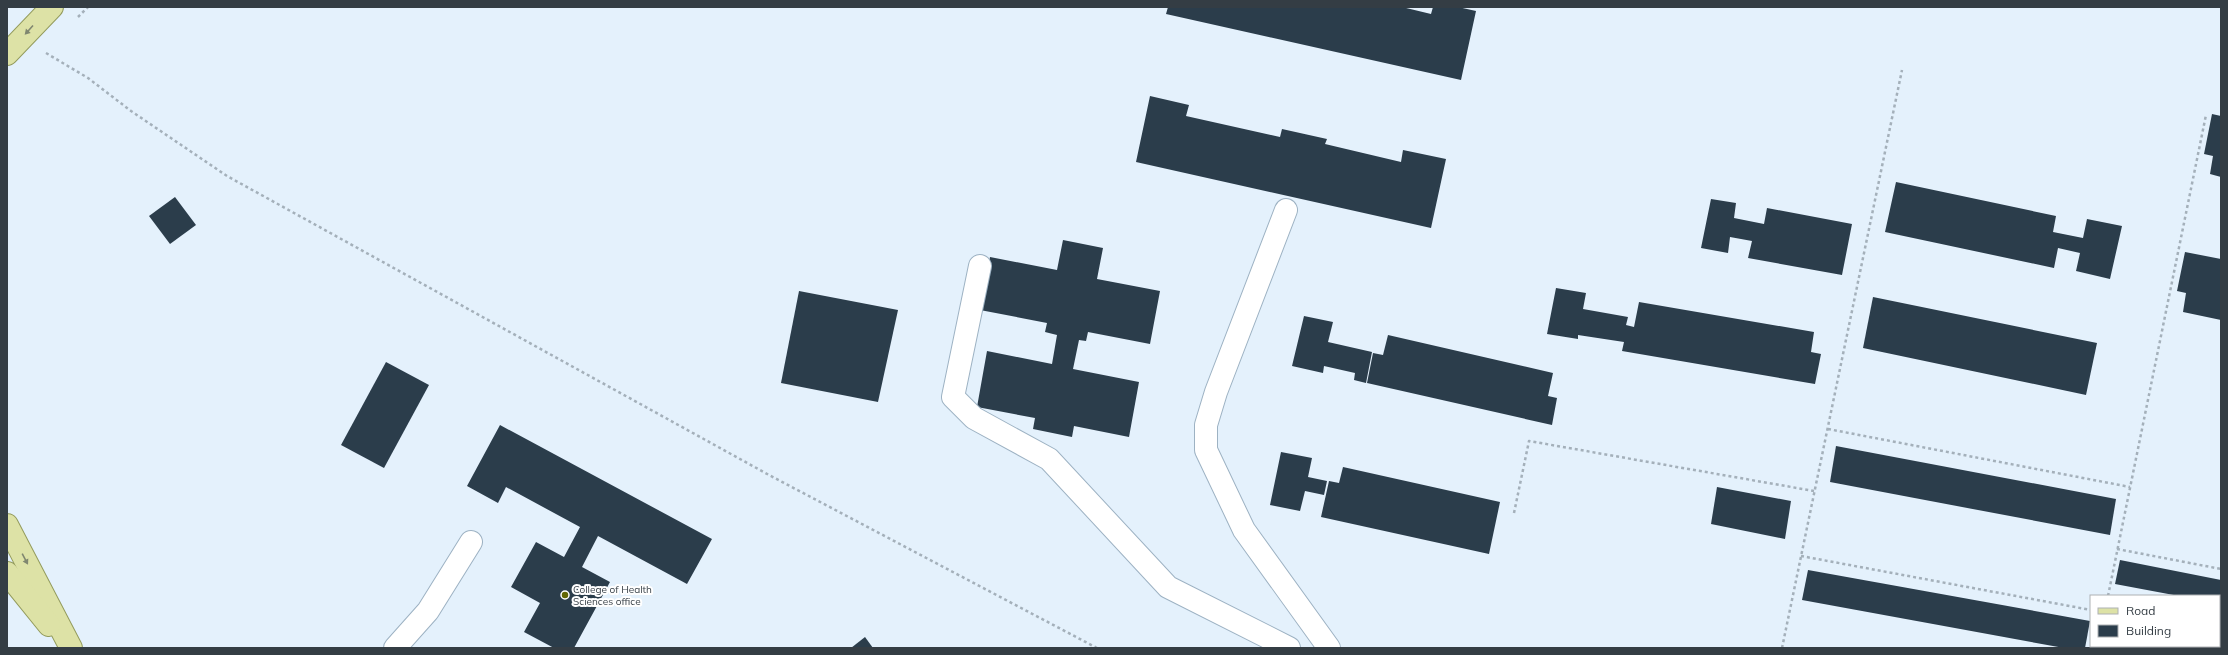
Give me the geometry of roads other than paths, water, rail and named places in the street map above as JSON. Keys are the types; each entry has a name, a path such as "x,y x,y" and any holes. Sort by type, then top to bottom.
{"main road":[{"path":"7,54 52,7"},
{"path":"7,525 71,648"},
{"path":"7,574 68,648"}],"lane":[{"path":"1286,210 1216,392 1206,425 1206,450 1244,530 1329,648"},
{"path":"980,266 954,397 974,418 1049,459 1168,587 1289,648"},
{"path":"395,648 428,611 471,542"}],"place":[{"name":"College of Health Sciences office","path":"565,595"}]}
